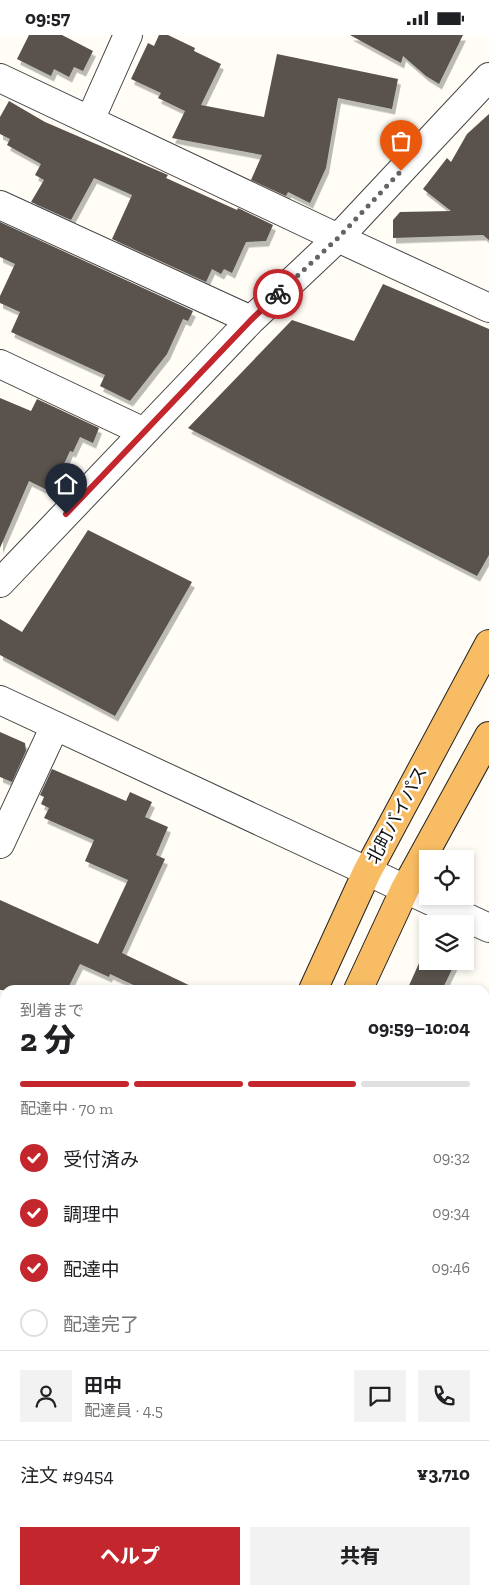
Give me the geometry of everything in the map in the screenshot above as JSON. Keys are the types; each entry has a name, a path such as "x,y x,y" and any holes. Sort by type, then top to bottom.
{"highway":[{"name":"北町バイパス","path":"315,985 367,871 489,644"},
{"path":"360,985 405,889 489,735"}],"street":[{"path":"90,120 128,35"},
{"path":"0,583 251,320 338,238 489,77"},
{"path":"0,78 489,308"},
{"path":"0,205 251,320"},
{"path":"0,363 144,432"},
{"path":"0,699 489,928"},
{"path":"0,844 55,726"}],"building":[{"path":"29,35 62,35 93,51 83,71 74,67 69,77 54,69 51,76 17,59"},
{"path":"159,35 168,35 195,48 194,51 221,64 201,105 264,117 277,54 398,79 392,109 338,98 326,168 310,203 288,192 286,196 251,180 262,155 172,138 185,111 158,98 161,93 131,79 148,43 154,46"},
{"path":"350,35 463,35 439,84 426,76 403,56 401,63"},
{"path":"9,101 45,122 168,175 166,178 273,225 266,241 246,242 232,273 224,269 221,274 212,269 206,282 112,239 132,195 94,178 71,220 31,202 44,180 35,175 41,164 7,145 10,139 0,134 0,117"},
{"path":"489,114 489,240 483,235 393,238 393,220 400,212 451,211 423,189 447,158 451,162 467,134"},
{"path":"0,222 193,311 188,321 183,319 167,354 130,401 100,386 105,375 11,332 20,312 0,303 0,296 15,264 0,257"},
{"path":"383,284 489,329 489,555 477,576 188,428 292,320 354,341"},
{"path":"0,398 31,411 37,399 99,428 93,443 80,437 73,452 70,451 51,492 29,481 0,548"},
{"path":"88,530 192,582 115,716 0,655 0,619 22,632"},
{"path":"0,732 25,743 26,751 12,782 0,777"},
{"path":"52,769 126,801 130,792 152,802 145,817 168,827 156,855 165,859 122,953 189,985 133,985 110,974 109,977 80,964 70,985 0,985 0,900 98,944 128,880 85,861 94,840 44,818 49,808 41,804 44,797 40,795"},
{"path":"419,963 419,970 452,970 444,985 409,985"}],"way so far":[{"path":"278,294 338,238 401,171"}],"route":[{"path":"66,514 278,294"}]}
